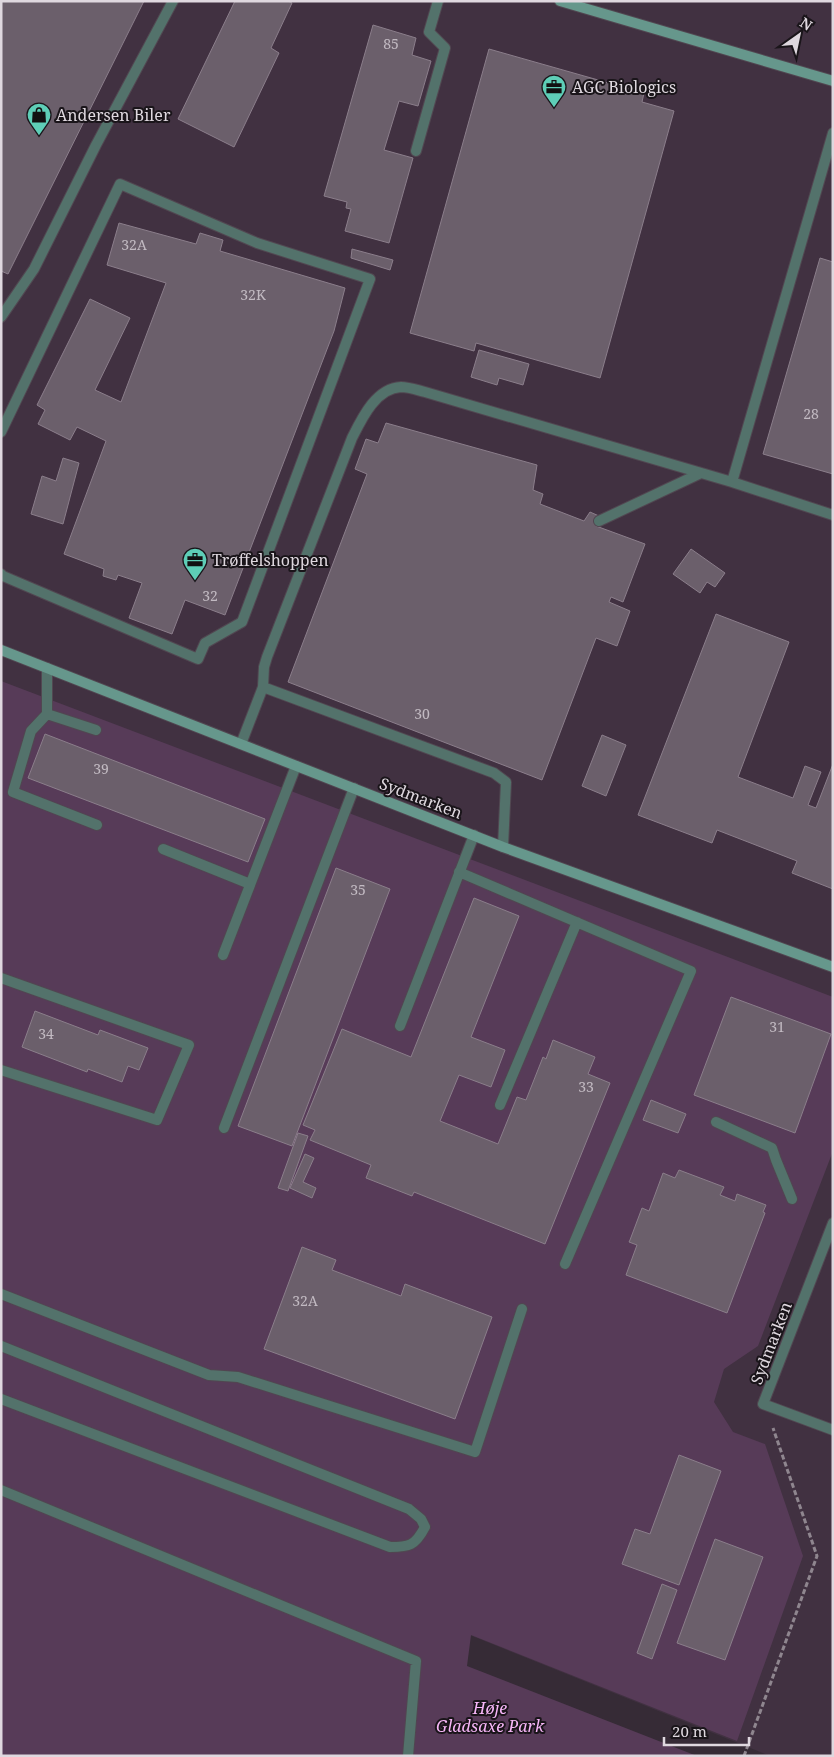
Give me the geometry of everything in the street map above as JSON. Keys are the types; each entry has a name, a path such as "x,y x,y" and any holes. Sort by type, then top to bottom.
{"street":[{"path":"560,1 833,81"},
{"name":"Sydmarken","path":"1,650 504,847 833,967"}],"lane":[{"path":"1,317 34,269 96,145 173,1"},
{"path":"416,151 445,48 429,32 438,1"},
{"path":"732,482 833,133"},
{"path":"1,432 120,184 258,243 370,279 242,622 205,643 198,659 2,577"},
{"path":"241,744 264,687 266,657 352,438 362,419 378,397 389,389 403,387 425,392 732,482 833,515"},
{"path":"599,521 701,473"},
{"path":"47,668 47,714 30,731 12,792 97,825"},
{"path":"264,687 494,772 506,782 504,847"},
{"path":"47,714 96,730"},
{"path":"223,955 296,766"},
{"path":"224,1128 354,788"},
{"path":"400,1026 474,835"},
{"path":"163,850 250,884"},
{"path":"459,872 691,971 565,1264"},
{"path":"500,1105 577,922"},
{"path":"1,978 189,1045 157,1120 1,1070"},
{"path":"716,1122 772,1148 792,1199"},
{"name":"Sydmarken","path":"833,1223 763,1404 833,1430"},
{"path":"1,1294 209,1375 238,1377 475,1452 522,1309"},
{"path":"1,1346 409,1509 421,1519 425,1527 420,1538 408,1547 390,1546 1,1399"},
{"path":"1,1490 416,1661 408,1756"}],"path":[{"path":"744,1756 817,1556 763,1404"}],"shaded area":[{"path":"1,1 833,1 833,1756 770,1756 1,1446"}],"green space":[{"name":"Høje Gladsaxe Park","path":"1,681 833,997 833,1151 758,1346 724,1369 714,1402 733,1432 765,1444 803,1556 737,1741 471,1635 467,1666 697,1756 1,1756"}],"building":[{"name":"Andersen Biler","path":"1,1 144,1 8,274 1,271"},
{"path":"235,1 288,1 292,3 271,48 279,53 234,147 178,119"},
{"path":"373,25 416,38 412,55 431,61 418,106 399,101 384,150 413,158 389,243 345,231 351,209 346,208 347,202 324,196"},
{"path":"489,49 644,93 642,102 674,111 600,378 476,343 474,351 410,333"},
{"path":"119,223 196,244 200,233 223,240 220,251 345,288 334,331 225,615 185,600 172,634 129,618 142,583 118,575 116,580 103,576 104,569 64,554 106,441 77,427 70,440 38,424 45,410 37,405 90,299 130,318 95,390 121,402 166,283 107,265"},
{"path":"352,249 393,260 390,270 351,258"},
{"path":"820,258 833,262 833,474 763,454"},
{"path":"479,350 529,364 523,385 499,378 497,385 471,377"},
{"path":"386,423 537,465 533,490 543,494 540,504 584,521 590,512 599,516 596,526 645,544 623,602 611,597 609,602 630,611 617,646 596,638 542,780 288,682 367,474 355,469 366,439 378,443"},
{"path":"63,458 79,463 63,524 31,514 42,476 56,481"},
{"path":"691,549 725,573 715,587 707,582 700,593 673,574"},
{"path":"716,614 789,642 738,777 793,798 805,766 821,772 808,805 816,808 833,764 833,889 792,873 797,861 717,830 712,843 638,815"},
{"path":"45,734 265,819 248,862 28,778"},
{"path":"602,735 626,745 606,796 582,786"},
{"path":"336,868 390,889 292,1146 238,1126"},
{"path":"474,898 519,916 471,1037 505,1050 491,1087 459,1075 440,1121 498,1144 517,1097 526,1100 543,1057 546,1059 553,1040 595,1057 588,1074 610,1083 545,1244 414,1192 412,1196 366,1178 371,1165 310,1140 315,1130 303,1125 342,1029 411,1057"},
{"path":"731,997 831,1034 795,1133 694,1095"},
{"path":"35,1011 98,1035 100,1030 148,1048 139,1070 128,1066 122,1082 88,1069 87,1072 22,1047"},
{"path":"651,1100 686,1114 678,1133 643,1120"},
{"path":"298,1133 308,1136 288,1191 278,1188"},
{"path":"305,1154 314,1158 303,1182 316,1188 312,1198 290,1188"},
{"path":"679,1170 724,1187 720,1195 735,1201 737,1194 766,1205 763,1212 765,1213 727,1313 626,1275 637,1245 629,1242 642,1208 649,1211 663,1173 675,1178"},
{"path":"302,1247 336,1260 332,1270 401,1296 405,1284 492,1317 455,1419 264,1349"},
{"path":"679,1455 721,1471 679,1585 622,1564 635,1529 650,1534"},
{"path":"715,1539 763,1557 725,1660 677,1643"},
{"path":"662,1584 677,1590 652,1659 637,1653"}],"place":[{"name":"AGC Biologics","path":"554,108"},
{"name":"Andersen Biler","path":"39,136"},
{"name":"Trøffelshoppen","path":"195,581"}]}
